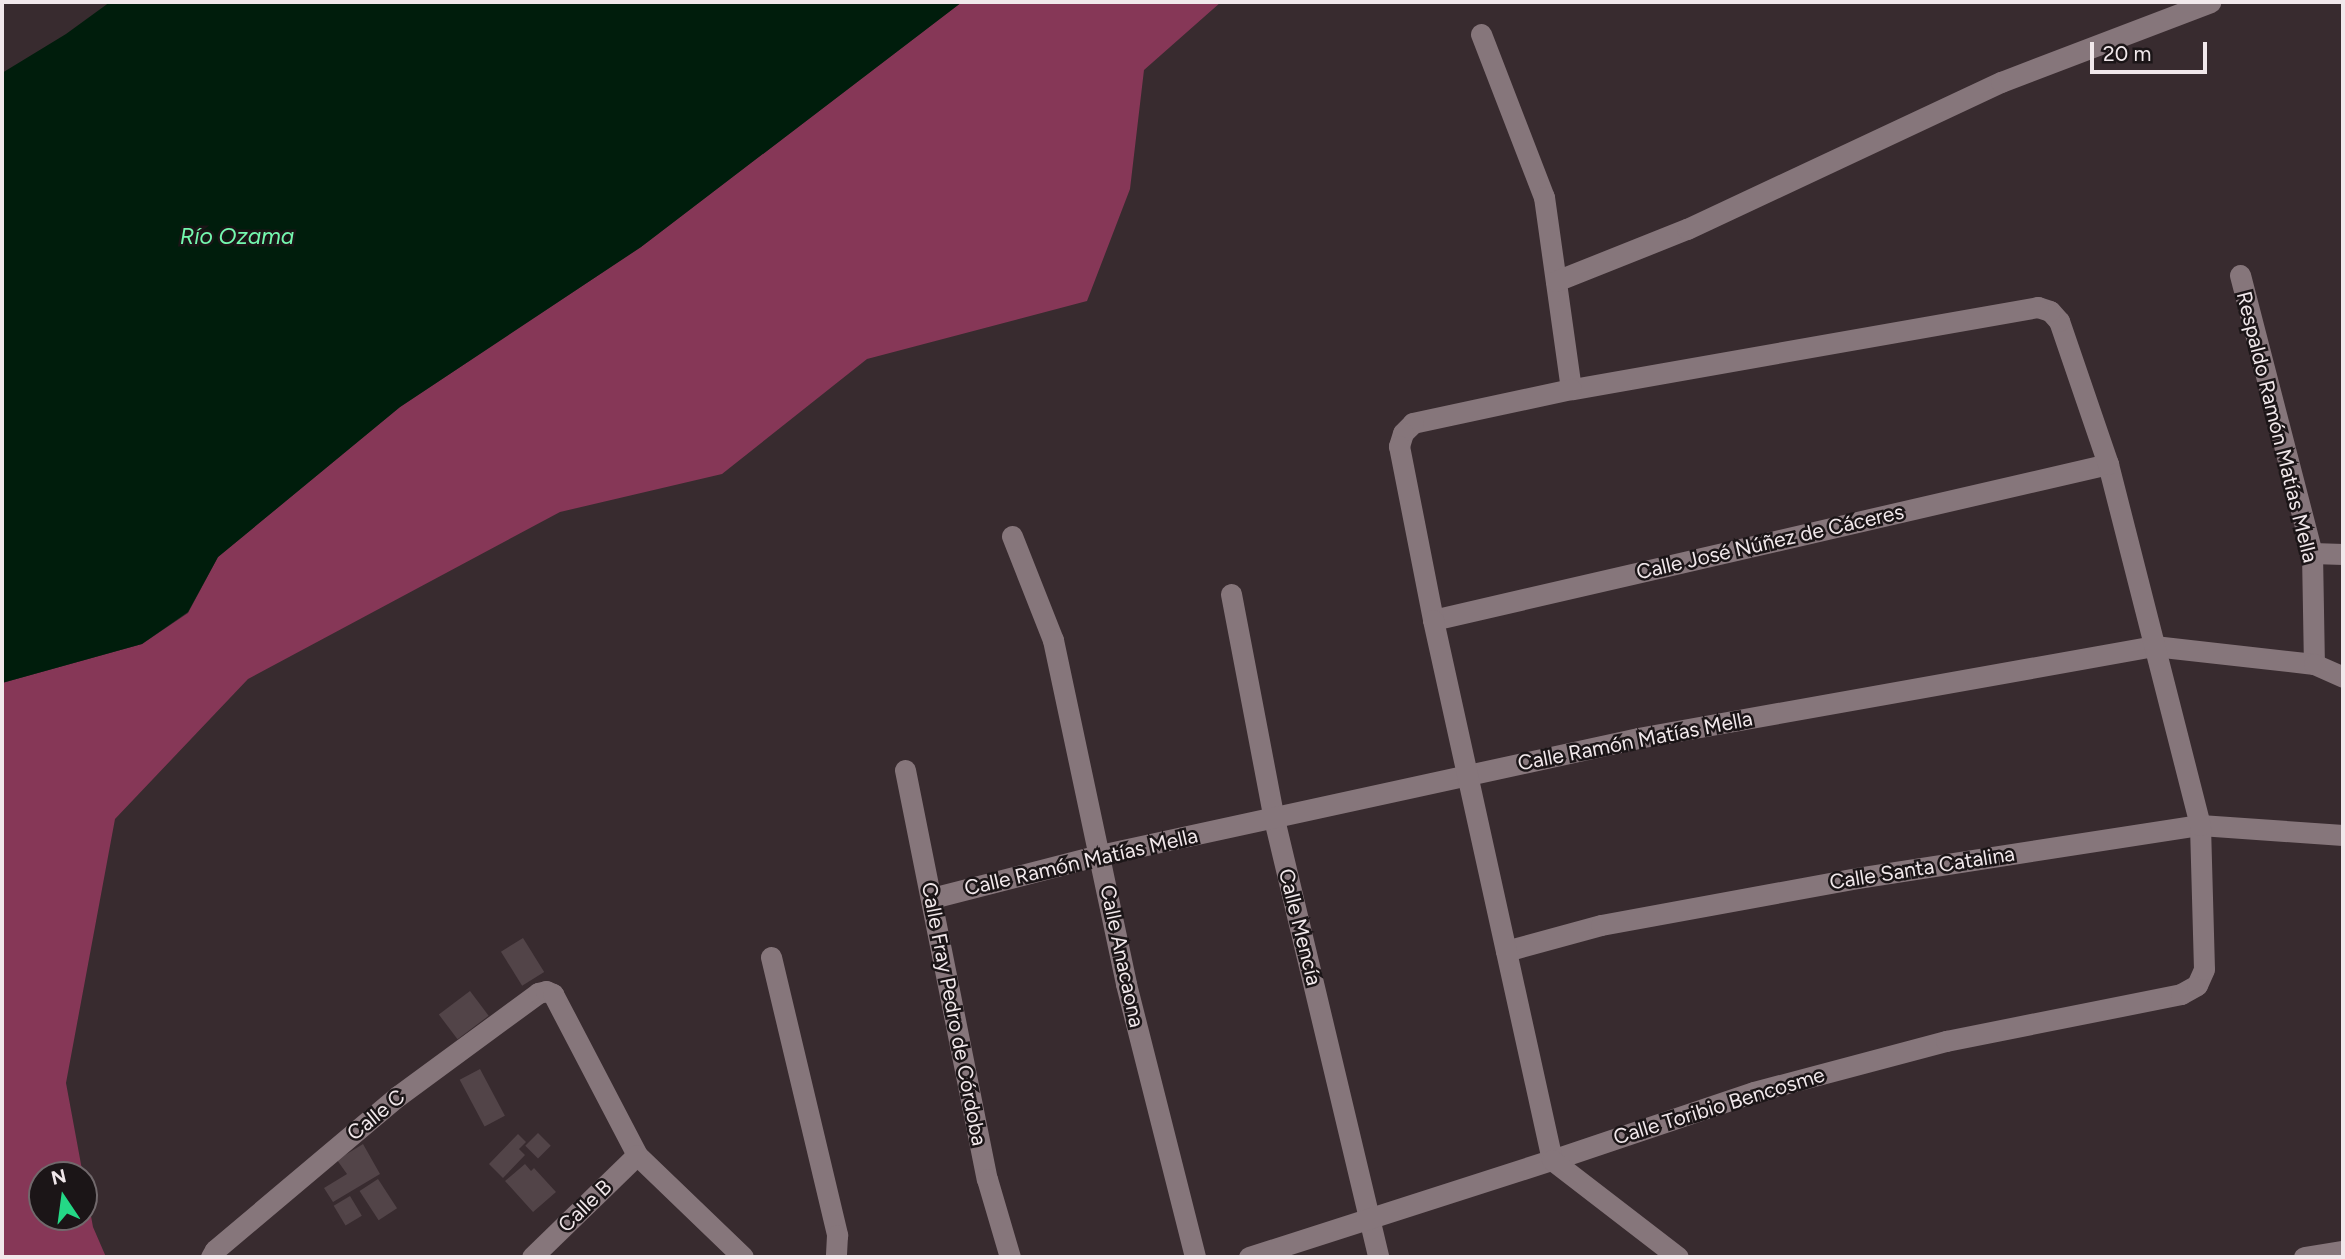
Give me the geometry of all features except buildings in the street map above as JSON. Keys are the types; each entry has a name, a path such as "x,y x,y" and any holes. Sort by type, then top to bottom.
{"street":[{"path":"1556,281 1687,229 2001,82 2210,2"},
{"path":"1481,34 1544,197 1571,389"},
{"name":"Respaldo Ramón Matías Mella","path":"2241,275 2312,553 2314,664"},
{"path":"1678,1257 1552,1160 1433,620 1399,446 1403,433 1413,423 1571,389 2038,307 2050,311 2059,321 2108,464 2200,825"},
{"name":"Calle José Núñez de Cáceres","path":"1433,620 2108,464"},
{"name":"Calle Anacaona","path":"1012,536 1053,639 1126,984 1195,1257"},
{"path":"2312,553 2343,554"},
{"name":"Calle Mencía","path":"1231,594 1274,819 1378,1257"},
{"name":"Calle Ramón Matías Mella","path":"932,898 1100,855 1638,738 2154,646 2314,664 2343,677"},
{"name":"Calle Fray Pedro de Córdoba","path":"905,770 987,1179 1010,1257"},
{"name":"Calle Santa Catalina","path":"1506,951 1601,925 1857,878 2200,825 2343,835"},
{"name":"Calle Toribio Bencosme","path":"1249,1257 1552,1160 1754,1091 1946,1041 2181,994 2197,985 2204,969 2200,825"},
{"path":"771,957 793,1060 837,1235 836,1257"},
{"name":"Calle C","path":"211,1257 215,1250 398,1096 538,993 553,994 637,1156"},
{"path":"637,1156 743,1257"},
{"name":"Calle B","path":"532,1257 637,1156"},
{"path":"2304,1257 2343,1251"}],"shaded area":[{"path":"962,2 1221,2 1144,70 1130,189 1087,301 867,359 722,474 560,512 248,679 115,819 66,1083 80,1161 28,1161 28,1231 95,1231 106,1257 2,1257 2,683 142,644 188,613 218,557 400,407 641,247"}],"water":[{"name":"Río Ozama","path":"110,2 962,2 641,247 400,407 218,557 188,612 142,644 2,683 2,73 66,34"}]}
